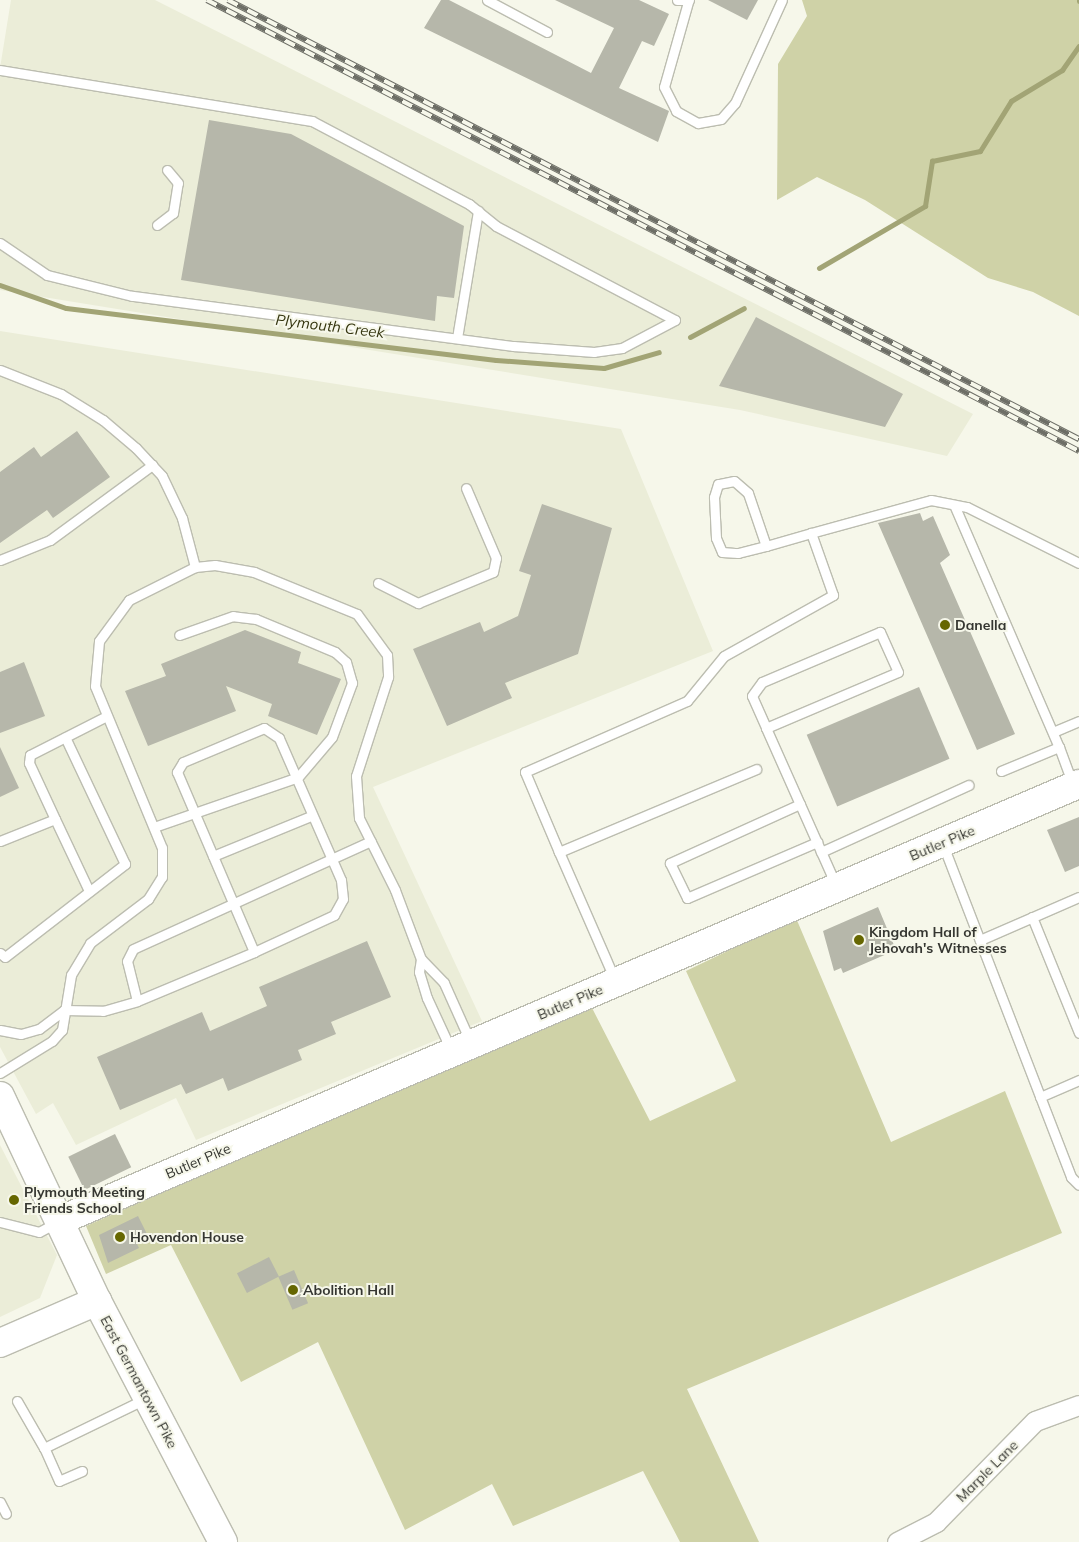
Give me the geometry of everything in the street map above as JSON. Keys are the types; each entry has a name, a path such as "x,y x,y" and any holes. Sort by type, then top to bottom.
{"main road":[{"name":"Butler Pike","path":"61,1220 1076,785"},
{"name":"East Germantown Pike","path":"0,1096 61,1220 97,1301 223,1542"},
{"path":"0,1343 97,1301"}],"street":[{"name":"Marple Lane","path":"897,1542 936,1522 1035,1421 1079,1404"}],"lane":[{"path":"487,0 547,32"},
{"path":"677,0 689,1 664,87 676,111 698,123 722,119 735,103 782,0"},
{"path":"0,70 312,121 478,211 496,226 675,320 622,348 594,352 457,338 77,284 47,275 0,243"},
{"path":"157,225 173,213 178,183 167,170"},
{"path":"457,338 478,211"},
{"path":"0,370 61,394 103,420 152,465 182,518 195,567"},
{"path":"0,560 50,540 152,465"},
{"path":"766,546 748,493 734,481 718,484 714,497 716,538 722,552 738,553 766,546 931,500 955,507 967,507 1079,563"},
{"path":"378,584 418,603 493,572 496,558 466,488"},
{"path":"955,507 1076,785"},
{"path":"616,982 525,772 687,701 724,656 833,596 811,533"},
{"path":"0,1074 52,1041 62,1030 71,975 90,943 148,899 162,877 162,848 107,716 94,673 99,641 113,616 129,600 195,567 233,565 357,614 373,631 387,655 388,677 356,776 360,818 421,959 444,983 462,1048"},
{"path":"154,827 194,811 298,777 332,737 352,683 346,662 313,641 245,617 218,619 179,635"},
{"path":"766,728 898,672 880,632 762,682 752,696 766,728 817,842 837,888"},
{"path":"89,891 29,762 30,754 107,716"},
{"path":"1053,732 1079,721"},
{"path":"0,1030 21,1034 39,1029 64,1010 103,1011 137,1001 254,952 334,915 344,888 311,816 298,777 276,734 264,728 255,730 181,764 177,772 254,952"},
{"path":"0,953 5,957 125,864 65,737"},
{"path":"1001,771 1059,747"},
{"path":"559,852 756,769"},
{"path":"821,852 969,785"},
{"path":"800,804 670,863 687,898 817,842"},
{"path":"214,856 311,816"},
{"path":"0,841 54,819"},
{"path":"137,1001 127,961 133,949 331,861 371,840"},
{"path":"942,843 1071,1177 1079,1185"},
{"path":"980,940 1079,897"},
{"path":"1032,917 1079,1033"},
{"path":"421,959 419,972 427,998 462,1048"},
{"path":"1040,1096 1079,1080"},
{"path":"0,1222 39,1232 61,1220"},
{"path":"44,1448 148,1398"},
{"path":"18,1402 44,1448 59,1481 82,1471"},
{"path":"0,1502 6,1514"}],"shaded area":[{"path":"11,0 155,0 973,414 947,456 740,410 0,290 0,68"},
{"path":"0,331 621,429 713,651 373,787 482,1021 196,1140 176,1098 76,1145 53,1103 36,1114 0,1047"},
{"name":"Plymouth Meeting Friends School","path":"0,1145 57,1255 40,1298 0,1317"}],"green space":[{"path":"802,0 1079,0 1079,316 1033,292 988,278 865,200 817,177 777,200 778,64 807,16"},
{"path":"796,918 891,1142 1005,1091 1062,1233 687,1389 759,1542 680,1542 643,1471 513,1526 492,1484 405,1530 318,1342 241,1382 171,1245 106,1274 86,1226 591,1006 650,1121 736,1081 686,971"}],"building":[{"path":"441,0 449,0 591,73 614,28 555,0 639,0 669,14 654,46 642,41 619,88 669,111 658,142 424,28"},
{"path":"708,0 758,0 747,20"},
{"path":"209,120 291,134 464,226 454,298 437,296 435,321 181,280"},
{"path":"756,317 903,394 885,427 719,386"},
{"path":"77,431 110,477 53,518 47,510 0,543 0,472 34,447 41,457"},
{"path":"542,504 612,528 578,654 505,683 512,698 447,726 413,649 480,622 484,632 518,616 531,575 519,571"},
{"path":"920,513 923,521 933,516 950,555 940,563 1015,734 977,750 878,523"},
{"path":"245,630 301,652 298,663 341,679 317,735 268,716 272,704 226,686 236,711 148,746 125,691 166,676 161,664"},
{"path":"24,662 45,716 0,733 0,672"},
{"path":"919,687 949,759 837,806 807,735"},
{"path":"0,747 19,788 0,797"},
{"path":"1079,817 1079,866 1065,872 1047,830"},
{"name":"Kingdom Hall of Jehovah's Witnesses","path":"878,907 896,950 843,973 841,968 834,971 823,931"},
{"path":"367,941 391,997 331,1022 336,1034 298,1050 302,1060 228,1091 223,1078 186,1094 181,1084 120,1110 97,1057 202,1012 210,1031 267,1006 259,987"},
{"path":"115,1134 131,1167 84,1190 68,1157"},
{"name":"Hovendon House","path":"138,1216 147,1234 135,1240 139,1248 108,1263 99,1235"},
{"path":"269,1257 279,1277 247,1293 237,1273"},
{"name":"Abolition Hall","path":"294,1270 308,1303 292,1310 278,1277"}],"waterway":[{"name":"Plymouth Creek","path":"819,268 925,206 932,161 980,151 1011,101 1062,70 1079,46"},
{"name":"Plymouth Creek","path":"0,285 66,308 496,360 604,368 659,352"},
{"name":"Plymouth Creek","path":"690,337 744,308"}],"railway":[{"path":"207,0 1079,451"},
{"path":"228,0 1079,439"}],"place":[{"name":"Danella","path":"945,625"},
{"name":"Kingdom Hall of Jehovah's Witnesses","path":"859,940"},
{"name":"Plymouth Meeting Friends School","path":"14,1200"},
{"name":"Hovendon House","path":"120,1237"},
{"name":"Abolition Hall","path":"293,1290"}]}
